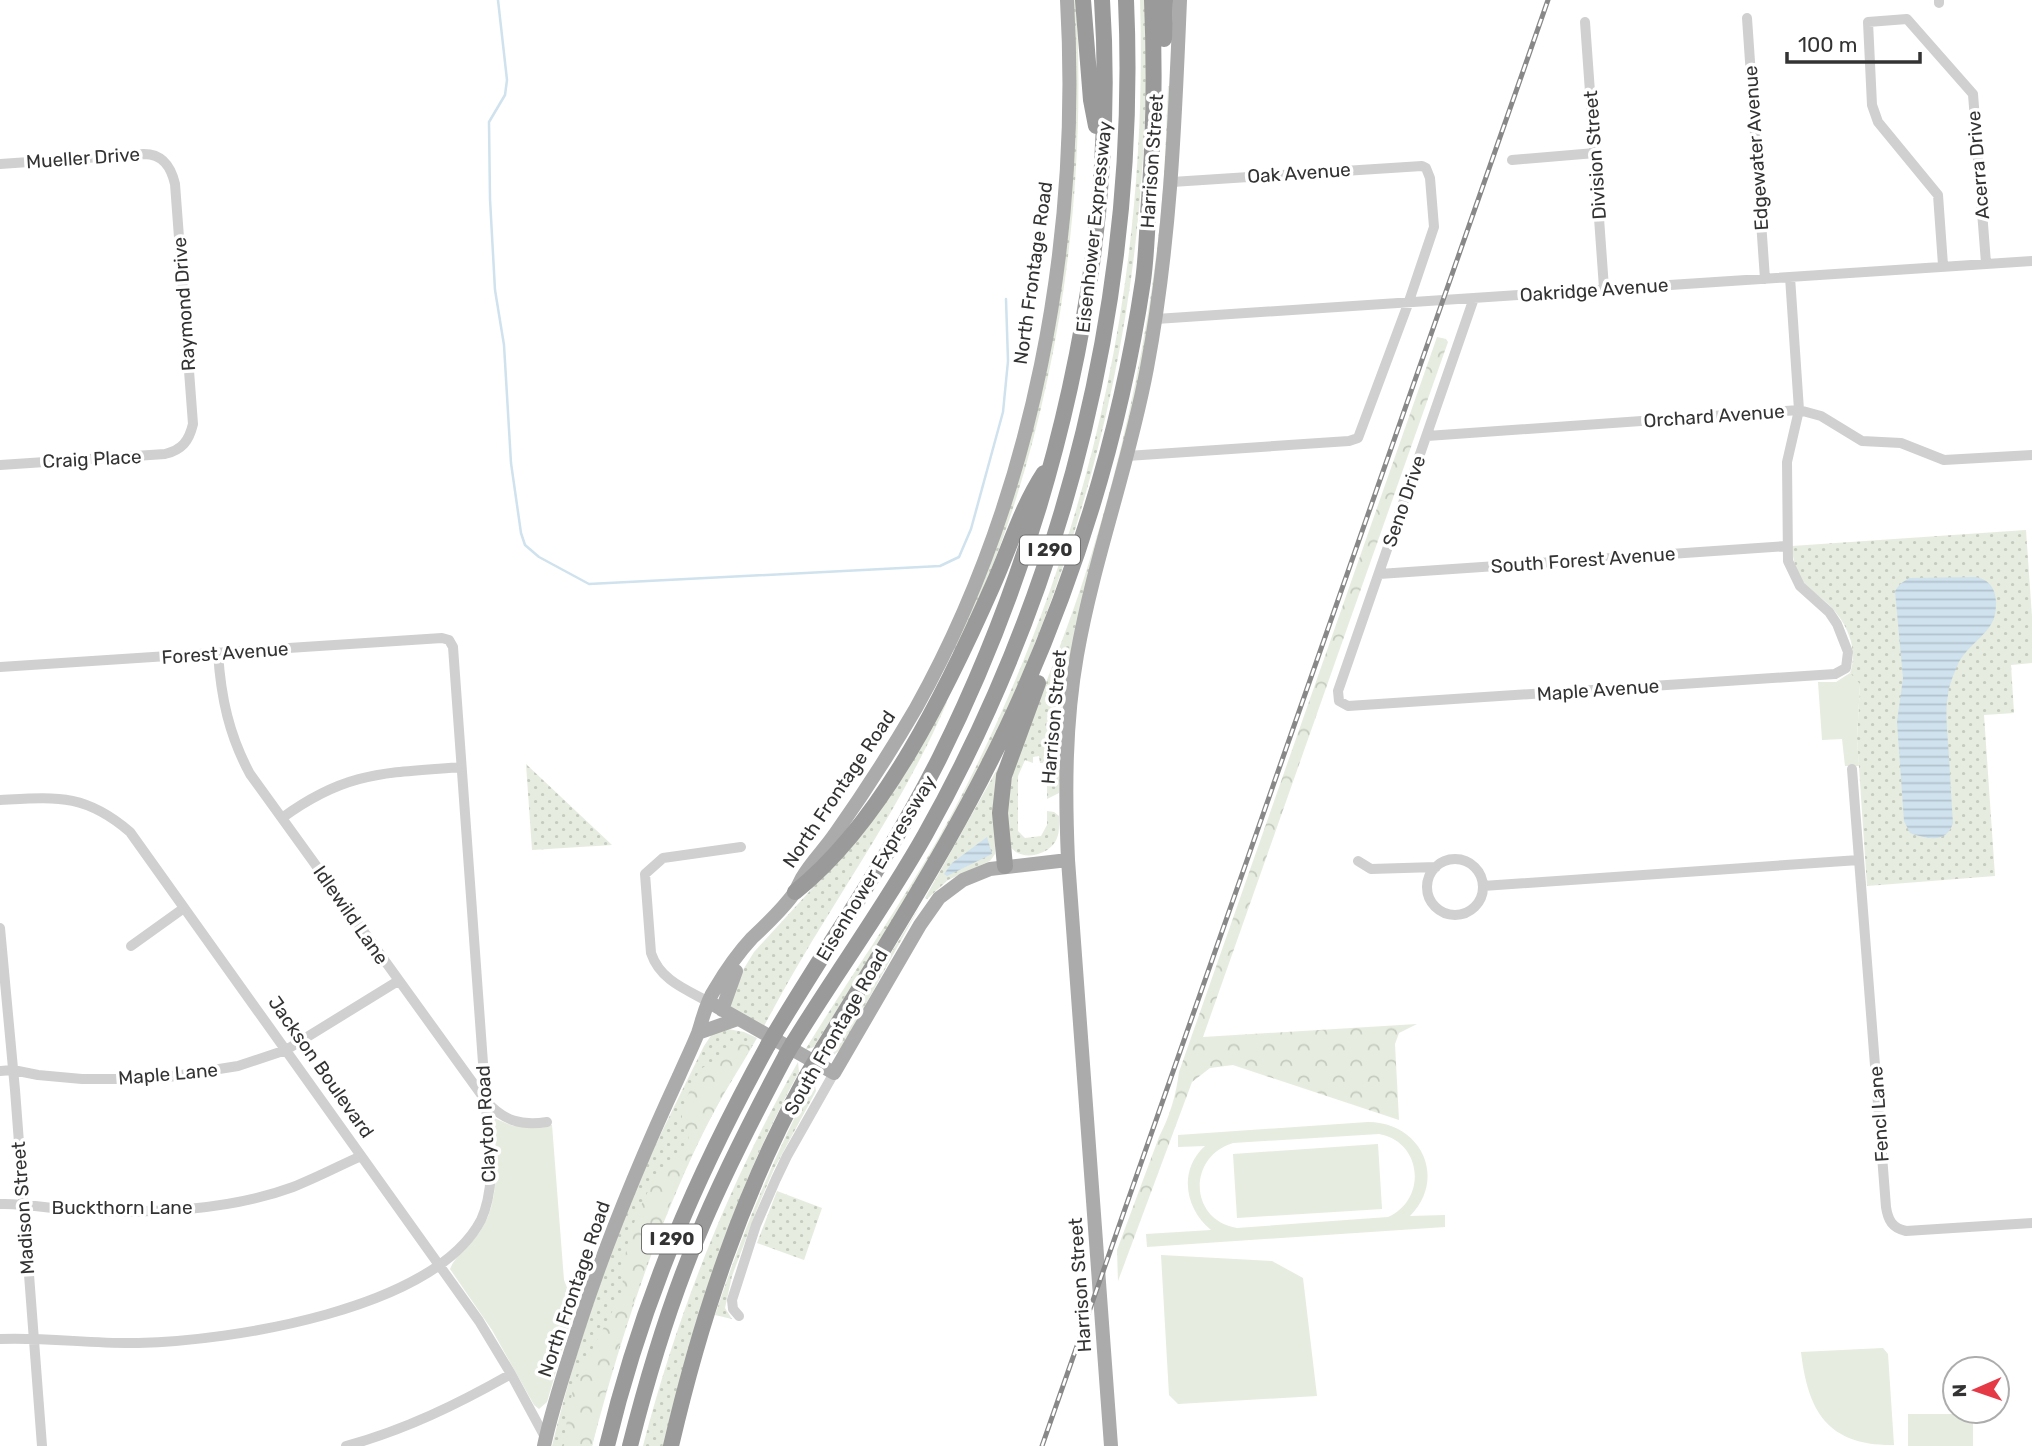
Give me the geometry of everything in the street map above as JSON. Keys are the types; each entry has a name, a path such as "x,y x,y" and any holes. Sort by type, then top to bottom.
{"highway":[{"path":"1083,0 1091,100 1101,152"},
{"name":"Eisenhower Expressway","path":"607,1446 629,1362 674,1236 717,1139 771,1039 872,878 939,759 1007,602 1053,459 1089,282 1104,96 1101,0"},
{"name":"Eisenhower Expressway","path":"630,1446 662,1334 696,1240 736,1150 790,1049 898,880 945,797 990,707 1028,615 1067,497 1091,400 1115,266 1128,95 1126,0"},
{"path":"671,1446 694,1354 726,1252 763,1160 822,1048 931,871 982,778 1024,691 1081,542 1108,455 1128,372 1143,278 1155,107 1152,0"},
{"path":"1155,107 1163,75 1165,0"},
{"path":"795,892 834,855 851,834 872,807 913,742 973,629 1029,496 1053,459"},
{"path":"1004,866 1000,813 1004,776 1082,564 1081,542"}],"main road":[{"name":"North Frontage Road","path":"545,1442 566,1365 600,1262 637,1170 698,1033 713,991 753,938 762,932 795,892 869,785 917,705 965,607 989,547 1011,481 1043,349 1062,218 1070,91 1066,0"},
{"name":"Harrison Street","path":"1111,1446 1068,860 1068,724 1076,657 1091,586 1127,456 1156,319 1172,182 1180,0"},
{"name":"South Frontage Road","path":"834,1073 920,925 939,898 963,880 990,869 1068,860"},
{"path":"722,1010 736,969 762,932"},
{"path":"709,1002 834,1073"},
{"path":"698,1033 738,1019"}],"street":[{"name":"Edgewater Avenue","path":"1747,18 1765,279"},
{"name":"Acerra Drive","path":"1943,265 1938,195 1878,122 1872,105 1868,22 1907,19 1973,94 1986,263"},
{"name":"Division Street","path":"1584,22 1604,288"},
{"path":"1511,160 1595,153"},
{"name":"Mueller Drive","path":"0,164 144,154 151,154 163,160"},
{"name":"Raymond Drive","path":"163,160 175,184 193,424 182,447"},
{"name":"Oak Avenue","path":"1172,182 1414,166 1426,168 1430,178 1433,227 1408,304"},
{"name":"Oakridge Avenue","path":"1156,319 2032,261"},
{"path":"1787,547 1787,462 1799,410 1790,277"},
{"name":"Seno Drive","path":"1342,704 1338,691 1474,298"},
{"path":"1127,456 1349,442 1358,439 1408,304"},
{"name":"Orchard Avenue","path":"1427,436 1799,410 1821,416 1862,441 1901,443 1944,460 2032,455"},
{"name":"Craig Place","path":"0,465 158,455 175,452 182,447"},
{"name":"South Forest Avenue","path":"1379,574 1787,547"},
{"name":"Maple Avenue","path":"1342,704 1356,707 1840,673 1848,663 1845,639 1829,612 1795,579 1788,561 1787,547"},
{"name":"Forest Avenue","path":"0,667 442,638 449,640"},
{"name":"Clayton Road","path":"0,1339 138,1343 217,1337 275,1328 316,1318 371,1299 440,1265 472,1233 488,1203 491,1174 453,647 449,640"},
{"name":"Idlewild Lane","path":"218,653 223,703 236,746 250,774 486,1101 496,1112 514,1122 547,1122"},
{"path":"282,818 305,801 352,780 388,772 461,767"},
{"name":"Fencl Lane","path":"1852,769 1889,1222 1906,1231 2032,1223"},
{"name":"Jackson Boulevard","path":"0,800 56,798 80,802 101,811 130,832 486,1332 511,1374 545,1442"},
{"path":"709,1002 674,982 655,965 651,953 645,874 663,858 741,847"},
{"path":"1447,860 1462,860 1474,867 1483,886 1480,898 1471,910 1457,915 1444,913 1433,905 1427,892 1428,879 1436,867 1447,860"},
{"path":"1483,886 1860,860"},
{"path":"1358,861 1371,869 1436,867"},
{"path":"131,946 184,908"},
{"name":"Madison Street","path":"0,928 42,1446"},
{"name":"Maple Lane","path":"0,1071 13,1070 82,1079 156,1079 229,1068 286,1049 398,981"},
{"name":"South Frontage Road","path":"739,1316 733,1309 732,1300 756,1226 786,1156 834,1073"},
{"name":"Buckthorn Lane","path":"0,1204 23,1203 86,1211 170,1210 214,1205 293,1187 362,1156"},
{"path":"346,1446 425,1419 511,1374"}],"green space":[{"path":"1072,0 1076,0 1078,83 1076,166 1069,250 1056,334 1039,417 1016,498 988,577 955,653 952,652 989,566 1050,342"},
{"path":"1140,0 1145,0 1146,97 1141,193 1130,287 1114,380 1092,472 1064,562 1031,652 993,741 953,820 814,1047 805,1050 900,901 954,810 1001,714 1040,617 1074,518 1100,417 1120,315 1133,211 1140,106"},
{"path":"1168,86 1171,86 1161,241 1139,381 1064,710 1059,793 1047,799 1047,763 1040,763 1039,756 1033,757 1033,763 1025,760 1018,776 1018,831 1025,838 1041,836 1047,825 1047,811 1059,816 1058,833 1055,842 1044,852 1023,855 1011,848 1006,833 1009,793 1021,746 1085,576 1124,435 1142,351 1155,266 1163,189"},
{"path":"1437,337 1448,342 1203,1037 1417,1024 1399,1033 1395,1044 1399,1120 1233,1065 1210,1068 1192,1082 1118,1281 1117,1250 1169,1113 1179,1072"},
{"path":"2026,530 2032,663 2011,665 2014,713 1984,715 1995,876 1867,886 1857,738 1860,685 1850,673 1852,645 1840,618 1809,588 1798,573 1792,546"},
{"path":"1850,673 1860,684 1857,738 1859,766 1845,766 1842,739 1822,740 1818,682 1836,682"},
{"path":"943,700 947,702 914,771 764,1026 733,1009 730,1006 743,970 754,952 819,881"},
{"path":"526,764 612,845 532,850"},
{"path":"1000,764 995,854 990,861 948,880 925,898"},
{"path":"920,906 841,1049 830,1058 827,1057"},
{"path":"728,1029 757,1038 708,1122 668,1211 626,1327 592,1446 552,1446 583,1336 607,1263 635,1192 704,1046 712,1034"},
{"path":"733,1043 752,1046 699,1140 656,1240 621,1342 592,1446 564,1446 568,1410 575,1382 623,1291 627,1248 642,1205 658,1174 687,1144 687,1131 682,1114 698,1073"},
{"path":"798,1062 799,1072 755,1162 719,1254 689,1349 664,1446 643,1446 672,1346 708,1249 750,1154"},
{"path":"814,1079 816,1091 774,1169 732,1276 725,1308 732,1319 715,1315 760,1195"},
{"path":"494,1118 513,1126 552,1125 564,1280 568,1290 578,1296 547,1402 539,1409 534,1405 492,1330 450,1269 481,1230 492,1205 496,1176"},
{"path":"1368,1122 1386,1124 1402,1131 1414,1141 1423,1154 1427,1169 1427,1185 1421,1201 1410,1216 1445,1215 1445,1227 1147,1247 1146,1234 1211,1230 1195,1211 1188,1189 1191,1166 1205,1146 1178,1147 1178,1135","holes":["1379,1134 1394,1139 1404,1148 1415,1172 1409,1198 1401,1209 1388,1217 1237,1228 1221,1223 1210,1213 1203,1201 1201,1174 1207,1161 1218,1150 1233,1143"]},
{"path":"1378,1144 1382,1209 1237,1218 1233,1154"},
{"path":"777,1191 822,1208 804,1260 757,1243"},
{"path":"1161,1255 1272,1261 1303,1278 1317,1396 1178,1404 1169,1395"},
{"path":"1883,1348 1888,1354 1894,1445 1871,1444 1853,1439 1837,1432 1825,1421 1809,1392 1801,1352"},
{"path":"1908,1414 1941,1414 1941,1425 1973,1425 1973,1446 1908,1446"}],"water":[{"path":"1975,577 1987,582 1994,590 1995,614 1989,627 1962,657 1949,691 1946,719 1953,823 1950,830 1941,837 1923,837 1910,833 1904,821 1897,722 1903,678 1895,591 1909,578"},
{"path":"987,837 992,854 947,876 944,874 952,863"}],"waterway":[{"path":"498,0 507,80 505,95 489,122 495,290 504,345 511,463 521,533 525,545 539,557 589,584 940,566 959,557 971,529 1003,412 1008,361 1006,299"}],"railway":[{"path":"1042,1446 1548,0"}]}
